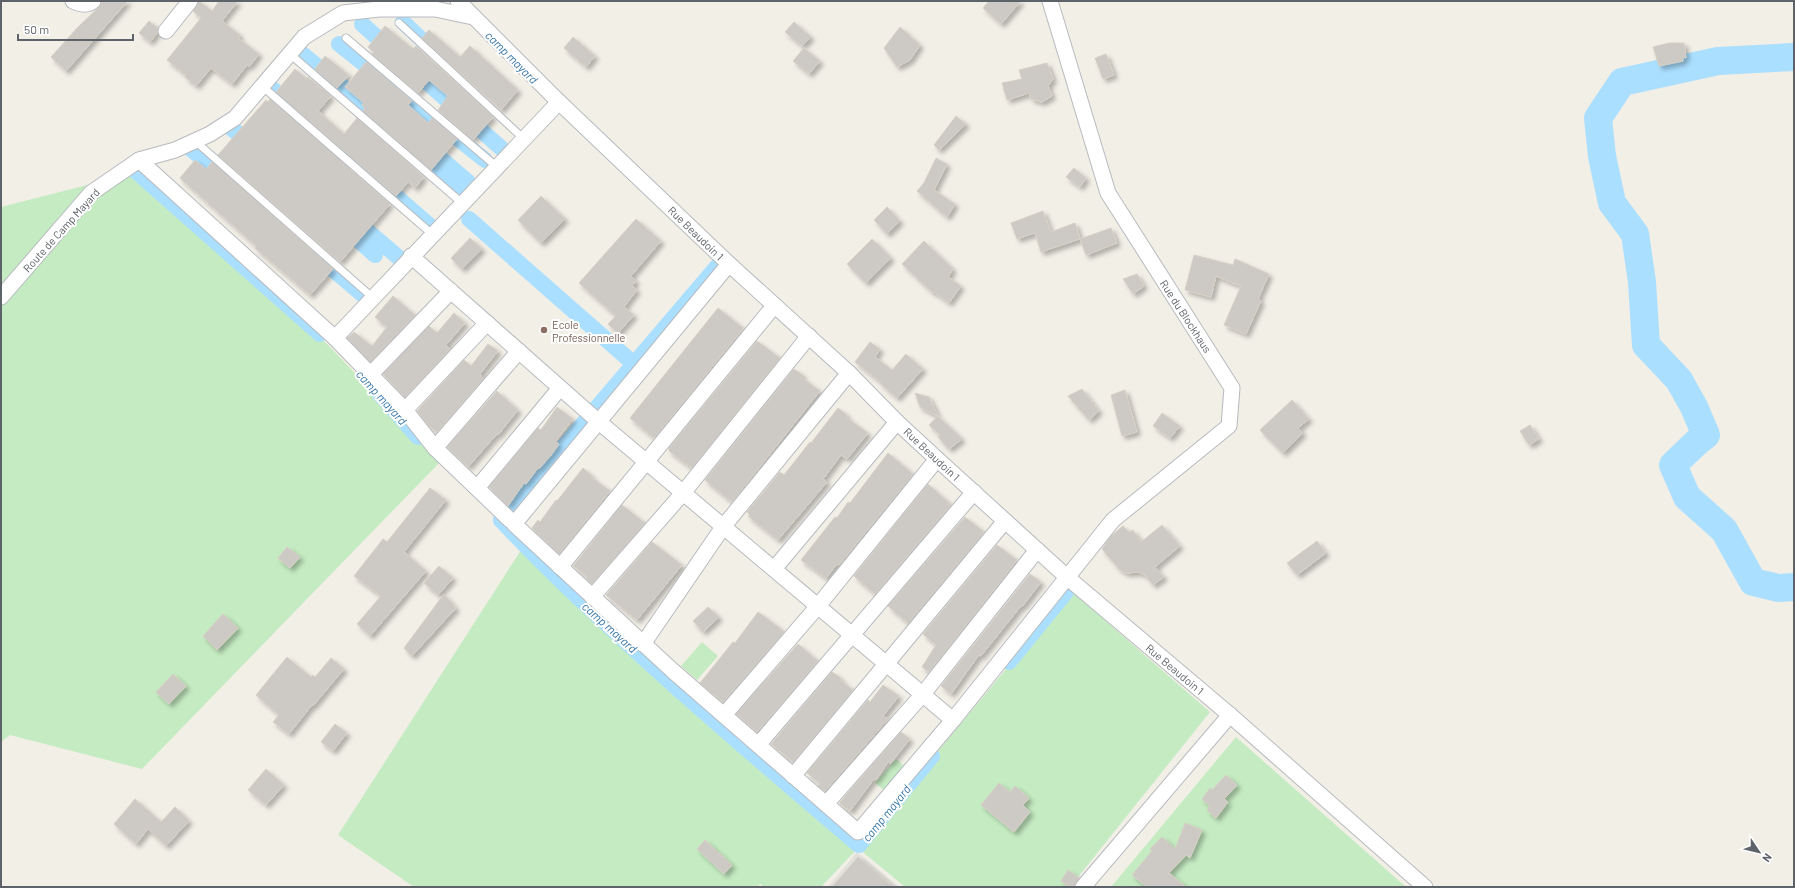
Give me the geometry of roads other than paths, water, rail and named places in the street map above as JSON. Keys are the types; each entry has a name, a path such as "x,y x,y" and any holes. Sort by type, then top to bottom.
{"street":[{"path":"73,1 80,5 91,3 93,1"},
{"path":"166,31 190,1"},
{"name":"Rue Beaudoin 1","path":"458,1 560,102 729,264 849,373 897,422 937,459 1068,578 1230,715 1425,887"},
{"name":"Rue du Blockhaus","path":"826,804 858,832 953,720 1113,520 1229,426 1232,388 1108,193 1050,1"},
{"name":"Route de Camp Mayard","path":"1,297 92,193 138,160 175,150 210,134 235,118 304,37 343,12 379,9 435,9 475,18"},
{"path":"335,338 411,256 560,102"},
{"path":"138,160 335,338 405,410 435,448 560,567 643,644 826,804 923,694 1037,550"},
{"path":"411,256 646,463 854,635 953,720"},
{"path":"509,519 594,418 729,264"},
{"path":"370,375 451,291"},
{"path":"560,567 774,306"},
{"path":"405,410 487,323"},
{"path":"592,596 683,493 809,336"},
{"path":"435,448 518,351"},
{"path":"643,644 723,527 849,373"},
{"path":"477,488 560,388"},
{"path":"774,569 897,422"},
{"path":"724,715 818,606 937,459"},
{"path":"758,745 854,635 974,492"},
{"path":"793,776 1005,521"},
{"path":"1083,887 1230,715"}],"lane":[{"path":"399,23 524,139"},
{"path":"346,38 497,167"},
{"path":"290,54 462,203"},
{"path":"262,86 432,234"},
{"path":"194,140 372,297"}],"waterway":[{"path":"403,22 423,41"},
{"path":"362,24 392,51"},
{"path":"339,44 485,160"},
{"path":"296,49 353,95 367,92 374,97"},
{"path":"1794,57 1718,61 1622,82 1598,118 1602,156 1612,203 1635,234 1642,282 1646,345 1679,380 1694,407 1706,435 1673,465 1687,497 1724,530 1753,582 1778,588 1794,587"},
{"path":"411,68 501,148"},
{"path":"268,85 295,108"},
{"path":"343,90 379,123"},
{"path":"283,111 344,163"},
{"path":"230,127 253,146"},
{"path":"424,144 468,182"},
{"path":"339,147 429,225"},
{"path":"192,150 226,179"},
{"path":"414,155 461,190"},
{"name":"camp mayard","path":"137,172 320,334"},
{"path":"350,216 398,257"},
{"path":"469,219 634,364"},
{"path":"342,225 375,255"},
{"path":"317,256 363,295"},
{"path":"501,520 721,262"},
{"name":"camp mayard","path":"379,393 418,437"},
{"name":"camp mayard","path":"501,520 565,585 676,687 859,845 932,756"},
{"name":"camp mayard","path":"1009,662 1066,592"}],"place":[{"name":"Ecole Professionnelle","path":"544,330"}]}
